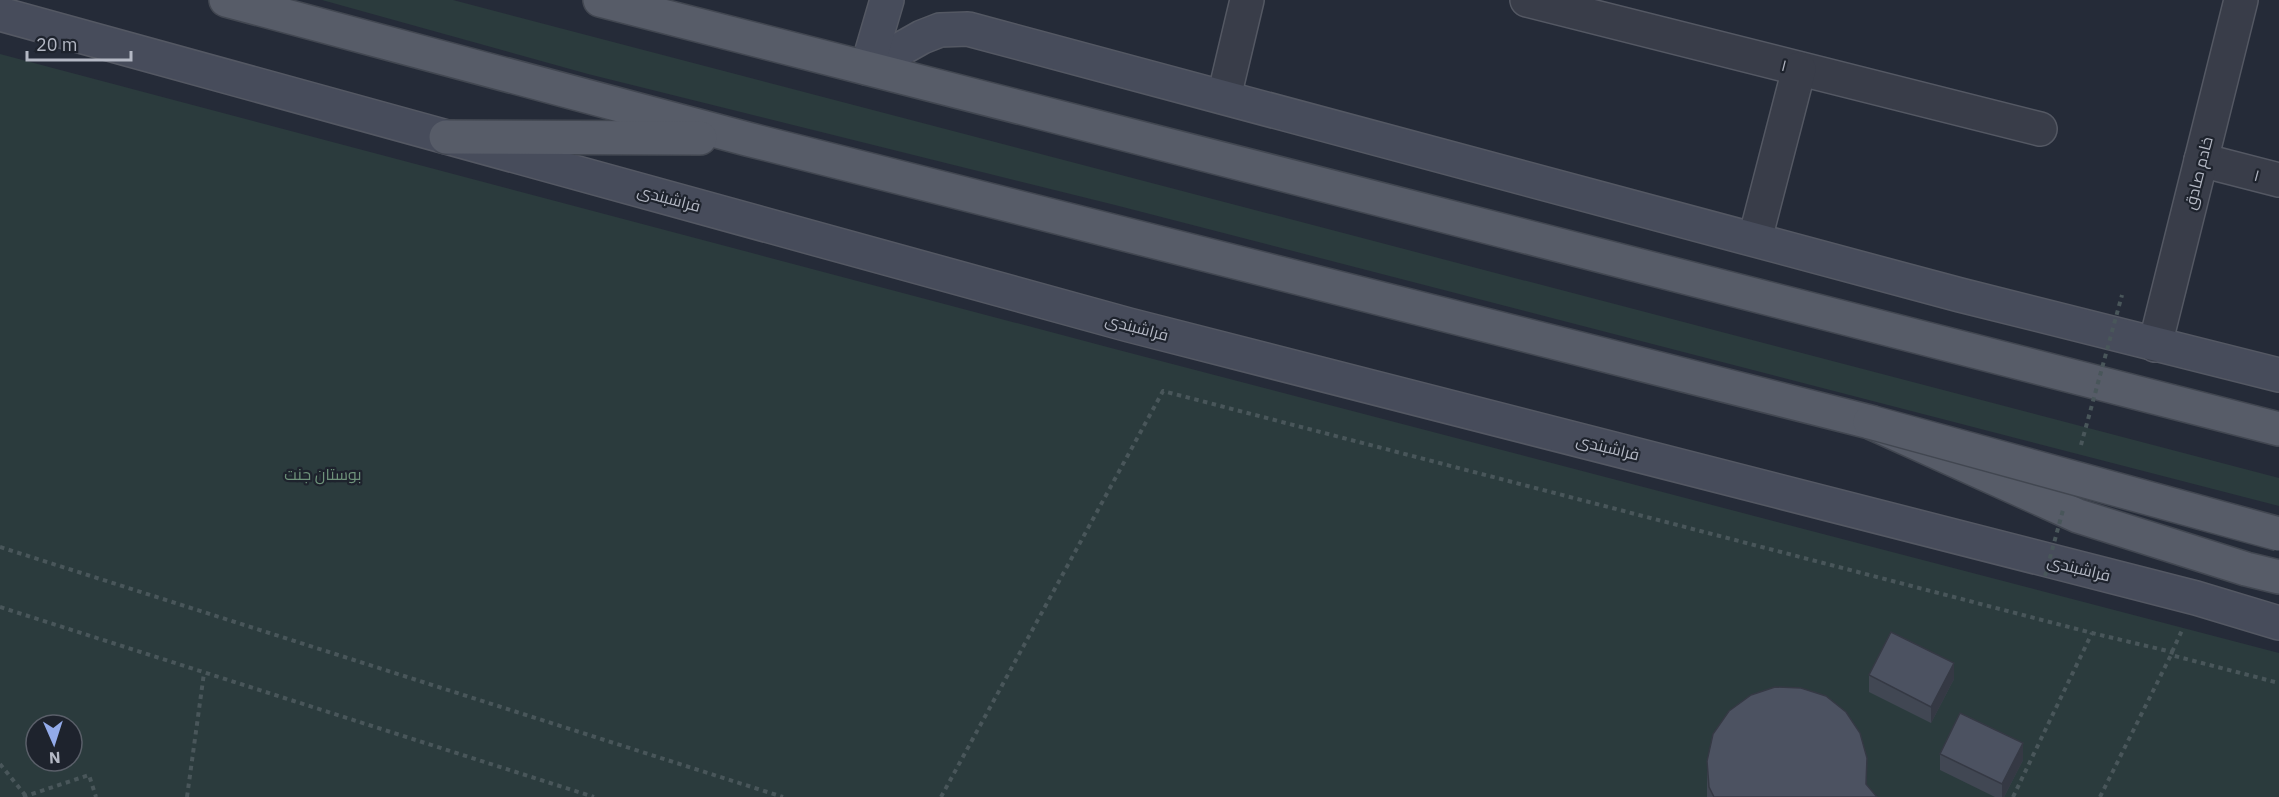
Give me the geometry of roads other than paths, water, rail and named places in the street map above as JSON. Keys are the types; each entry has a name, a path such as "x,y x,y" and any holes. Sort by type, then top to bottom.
{"main road":[{"path":"226,0 747,139 1870,422 2279,534"},
{"path":"600,0 2279,429"},
{"path":"867,68 887,0"},
{"name":"فراشبندی","path":"0,14 1129,325 2163,589 2279,623"},
{"path":"867,68 922,37 940,30 968,28 1960,295 2279,375"},
{"path":"446,136 747,139"},
{"path":"1870,422 2078,516 2246,569 2279,577"}],"street":[{"path":"1224,97 1247,0"},
{"name":"۱","path":"1527,0 2040,129"},
{"name":"خادم صادق","path":"2155,345 2241,0"},
{"path":"1755,238 1799,69"},
{"name":"۱","path":"2201,160 2279,180"}],"park label":[{"name":"بوستان جنت","path":"323,474"}]}
